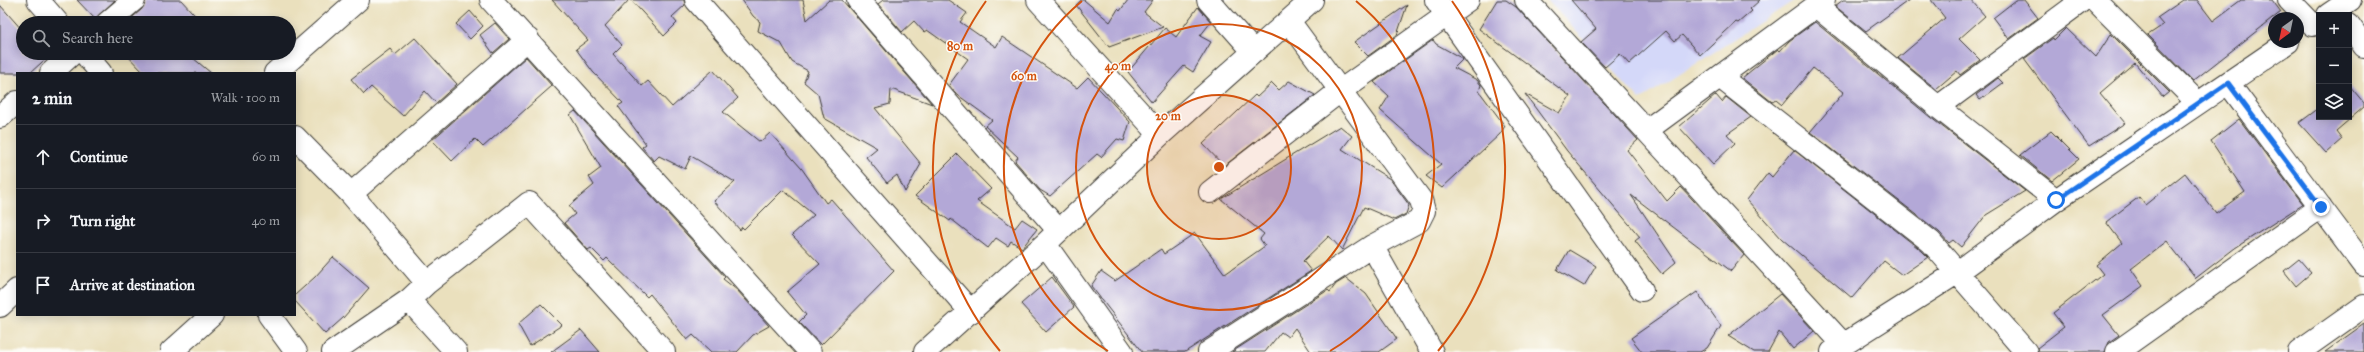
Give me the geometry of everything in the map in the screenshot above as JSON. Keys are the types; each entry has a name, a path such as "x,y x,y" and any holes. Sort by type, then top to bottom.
{"street":[{"path":"38,0 52,16"},
{"path":"116,16 134,0"},
{"path":"296,55 358,0"},
{"path":"491,0 528,39 810,352"},
{"path":"858,0 1052,238 1122,352"},
{"path":"1038,0 1160,135"},
{"path":"1208,0 1254,52"},
{"path":"932,350 1160,135 1312,0"},
{"path":"1210,192 1340,91 1442,8 1468,0"},
{"path":"1526,0 1647,130 1838,348 1958,272 2056,200 2279,48"},
{"path":"1938,107 2083,0"},
{"path":"2095,0 2198,103"},
{"path":"2289,0 2316,12"},
{"path":"703,2 971,312"},
{"path":"1647,130 1820,3 1938,107 2056,200"},
{"path":"1442,8 1642,290"},
{"path":"1209,352 1372,246 1419,221 1424,211 1421,200 1289,21"},
{"path":"2352,36 2364,46"},
{"path":"351,194 528,39"},
{"path":"52,72 66,60"},
{"path":"90,60 101,72"},
{"path":"276,72 290,60"},
{"path":"1720,76 1931,242 2026,352"},
{"path":"2228,83 2364,265"},
{"path":"0,117 16,103"},
{"path":"296,138 351,194 427,283"},
{"path":"333,352 409,300 427,283 529,203 664,352"},
{"path":"2117,352 2321,207"},
{"path":"1372,246 1432,352"},
{"path":"0,306 16,291"},
{"path":"409,300 456,352"},
{"path":"2299,352 2364,306"},
{"path":"171,352 211,316"},
{"path":"270,316 296,352"}],"shaded area":[{"path":"1547,0 1795,0 1640,100"}],"building":[{"path":"77,0 115,0 98,16 92,16"},
{"path":"146,0 181,0 196,16 134,16 142,9"},
{"path":"552,0 629,0 605,26 622,45 613,54 642,86 648,81 672,107 713,70 738,98 723,112 760,142 770,133 802,169 826,203 831,199 894,271 821,345 799,322 806,315 787,292 820,264 792,235 814,215 783,190 744,229 742,227 740,230 714,201 735,182 691,156 685,169 659,156 654,161 642,147 646,144 618,106 623,103 593,72 576,49 588,40"},
{"path":"631,0 684,0 685,5 672,17 677,23 664,36"},
{"path":"742,0 803,0 807,20 829,0 842,0 932,104 891,89 890,104 875,108 921,164 905,192 897,175 887,183 866,157 877,148 824,118 818,94 804,82 808,71 792,62 781,43 758,31 760,22 753,16"},
{"path":"883,0 948,0 967,13 960,22 996,47 1002,37 1077,88 1088,77 1130,122 1124,141 1117,139 1101,157 1097,154 1050,196 1040,190 1015,161 1018,157 985,126 992,120 955,93 949,85 968,59 927,30 924,32 914,21 902,32 878,4"},
{"path":"1081,0 1084,0 1110,22 1118,9 1120,11 1128,0 1153,0 1144,12 1163,27 1109,47 1076,5"},
{"path":"1497,0 1506,0 1516,7 1638,140 1627,150 1667,201 1681,187 1744,255 1731,271 1631,195 1676,262 1662,274 1635,241 1640,237 1567,151 1525,94 1559,113 1570,96 1479,29"},
{"path":"1571,0 1760,0 1750,9 1752,11 1738,23 1736,22 1700,55 1682,35 1675,41 1666,31 1629,64 1620,54 1605,67 1581,42 1596,29"},
{"path":"1843,0 1909,0 1866,31 1835,6"},
{"path":"1931,0 1971,0 1985,16 1959,39 1980,60 1960,75 1957,71 1936,89 1898,58 1945,18"},
{"path":"2016,0 2024,0 2038,18 2009,39 1993,18"},
{"path":"2183,0 2197,0 2213,21 2241,0 2272,0 2281,12 2268,12 2268,22 2193,81 2148,35 2163,25 2157,18"},
{"path":"0,5 16,23 16,60 44,60 31,72 0,73"},
{"path":"1407,5 1397,35 1368,56 1354,42"},
{"path":"1198,7 1211,22 1200,36 1211,42 1193,72 1184,66 1152,102 1128,72 1165,28 1176,37"},
{"path":"470,11 483,26 470,39 456,24"},
{"path":"1815,22 1930,117 2025,191 1986,215 1961,247 1953,240 1949,243 1939,232 1810,132 1844,92 1813,68 1782,105 1776,100 1772,102 1742,78 1778,49 1780,51 1789,41"},
{"path":"495,23 509,39 493,53 480,35"},
{"path":"2066,28 2096,57 2111,34 2169,92 2163,97 2135,63 2100,93 2125,123 2089,146 2024,59 2053,38 2054,40"},
{"path":"415,38 457,84 436,103 425,91 403,116 371,87 364,94 351,79 390,49 395,55"},
{"path":"1433,40 1436,44 1463,59 1454,68 1477,80 1481,85 1479,91 1505,126 1500,134 1442,188 1426,176 1441,164 1380,110 1389,96 1374,82"},
{"path":"526,57 552,86 483,147 475,139 452,161 432,140"},
{"path":"132,60 195,60 210,72 143,72"},
{"path":"1998,78 2003,83 1980,100 1976,95"},
{"path":"1289,81 1315,95 1224,166 1203,144 1255,95 1257,97 1272,83 1279,90"},
{"path":"2352,89 2364,103 2364,107 2352,117"},
{"path":"1716,95 1722,102 1726,97 1751,117 1727,134 1735,143 1713,164 1679,127"},
{"path":"2316,110 2316,120 2349,120 2336,131 2342,139 2326,153 2299,123"},
{"path":"575,111 725,277 723,279 737,290 769,326 753,335 737,352 711,352 693,335 687,340 650,294 647,297 607,258 604,261 591,248 588,250 564,223 575,214 569,206 594,185 589,177 601,168 570,115"},
{"path":"2239,119 2303,204 2235,248 2196,278 2167,241 2131,269 2143,286 2103,315 2119,335 2109,342 2105,352 2038,352 2037,348 2064,327 2053,313 2103,274 2096,265 2122,243 2106,222 2139,197 2145,205 2185,173 2216,213 2245,192 2211,141"},
{"path":"1340,126 1352,136 1342,149 1390,179 1409,205 1406,214 1394,220 1364,207 1342,250 1329,236 1303,261 1311,271 1185,352 1142,352 1091,286 1101,271 1115,281 1161,249 1164,254 1195,233 1225,274 1265,246 1260,239 1264,234 1221,199"},
{"path":"2051,131 2079,159 2052,181 2020,155"},
{"path":"1794,150 1928,257 1902,275 1884,261 1852,298 1782,239 1747,200 1768,173 1772,177"},
{"path":"957,154 991,189 977,201 1015,228 1022,219 1037,229 1022,248 1011,241 1008,246 996,238 988,248 951,219 950,221 915,196"},
{"path":"1569,250 1596,266 1584,286 1557,270"},
{"path":"333,257 369,288 343,318 325,334 296,302 296,294 315,277"},
{"path":"2299,259 2311,273 2296,286 2284,271"},
{"path":"1052,277 1074,307 1046,332 1021,304"},
{"path":"1346,278 1366,294 1397,339 1379,352 1311,352 1295,328 1288,337 1281,332 1265,352 1232,352 1328,290 1330,292 1336,284"},
{"path":"1697,292 1721,326 1707,348 1700,352 1642,352 1631,338"},
{"path":"1780,294 1814,331 1793,349 1779,332 1768,352 1754,352 1728,336"},
{"path":"541,304 562,325 530,346 518,324"},
{"path":"2364,324 2364,352 2325,352"},
{"path":"581,330 600,352 551,352"}],"route":[{"path":"2056,200 2228,83 2321,207"}]}
